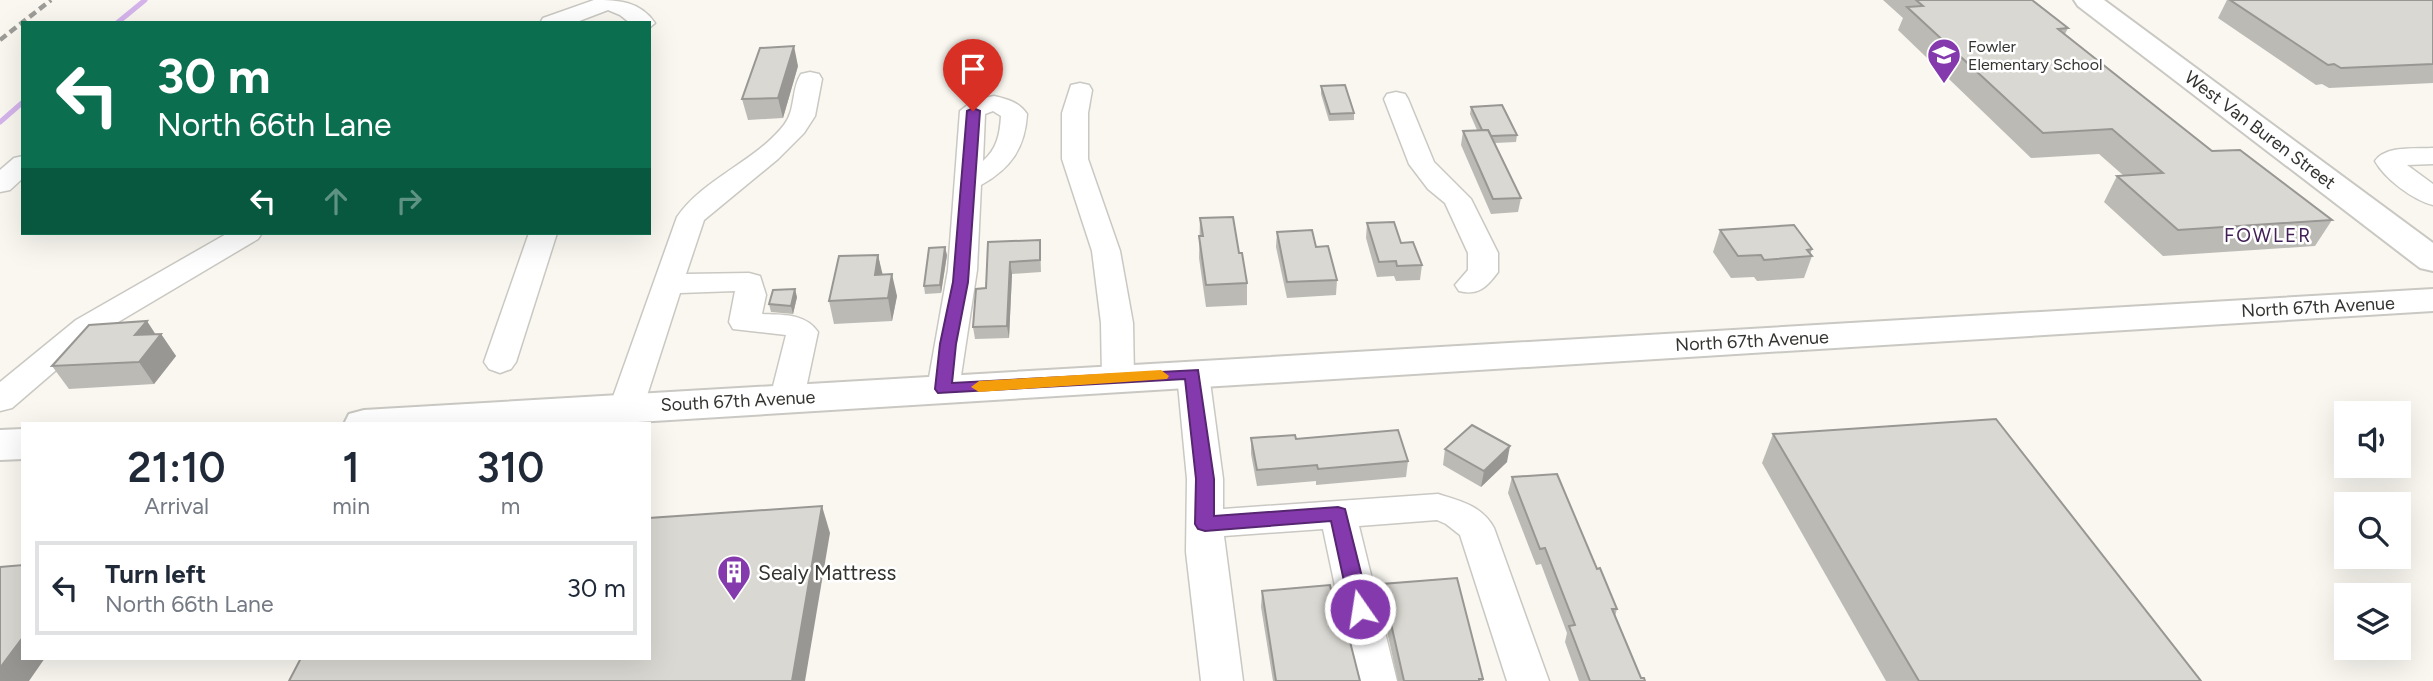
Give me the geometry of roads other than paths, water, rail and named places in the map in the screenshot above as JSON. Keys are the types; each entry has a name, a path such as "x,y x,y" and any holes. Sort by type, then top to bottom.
{"main road":[{"name":"West Van Buren Street","path":"2087,0 2433,260"},
{"name":"North 67th Avenue","path":"1070,381 2433,300"},
{"name":"South 67th Avenue","path":"397,422 1070,381"},
{"path":"0,445 21,444"}],"street":[{"path":"556,21 608,1 628,10 642,21"},
{"path":"626,408 691,217 703,204 789,137 802,117 810,79"},
{"path":"1080,90 1075,113 1075,159 1106,251 1117,323 1118,379"},
{"path":"1396,99 1422,164 1438,183 1457,199 1483,253 1483,272 1470,285"},
{"path":"2433,156 2397,158 2388,162 2433,197"},
{"path":"0,184 21,166"},
{"path":"2402,174 2407,169 2433,167"},
{"path":"943,389 948,344 961,282 968,181"},
{"path":"0,400 87,327 245,235"},
{"path":"500,362 542,235"},
{"path":"668,284 749,282 751,295 744,321 794,326 802,332 787,398"},
{"path":"1193,373 1205,479 1205,552 1222,681"},
{"path":"1205,524 1438,507 1459,514 1476,527 1528,681"},
{"path":"1338,514 1376,681"}],"waterway":[{"path":"119,21 145,0"},
{"path":"0,122 21,104"}],"railway":[{"path":"24,21 51,0"},
{"path":"0,40 21,24"}],"place":[{"name":"Fowler Elementary School","path":"1944,85"},
{"name":"Sealy Mattress","path":"734,602"}],"district":[{"name":"FOWLER","path":"2268,235"}]}
